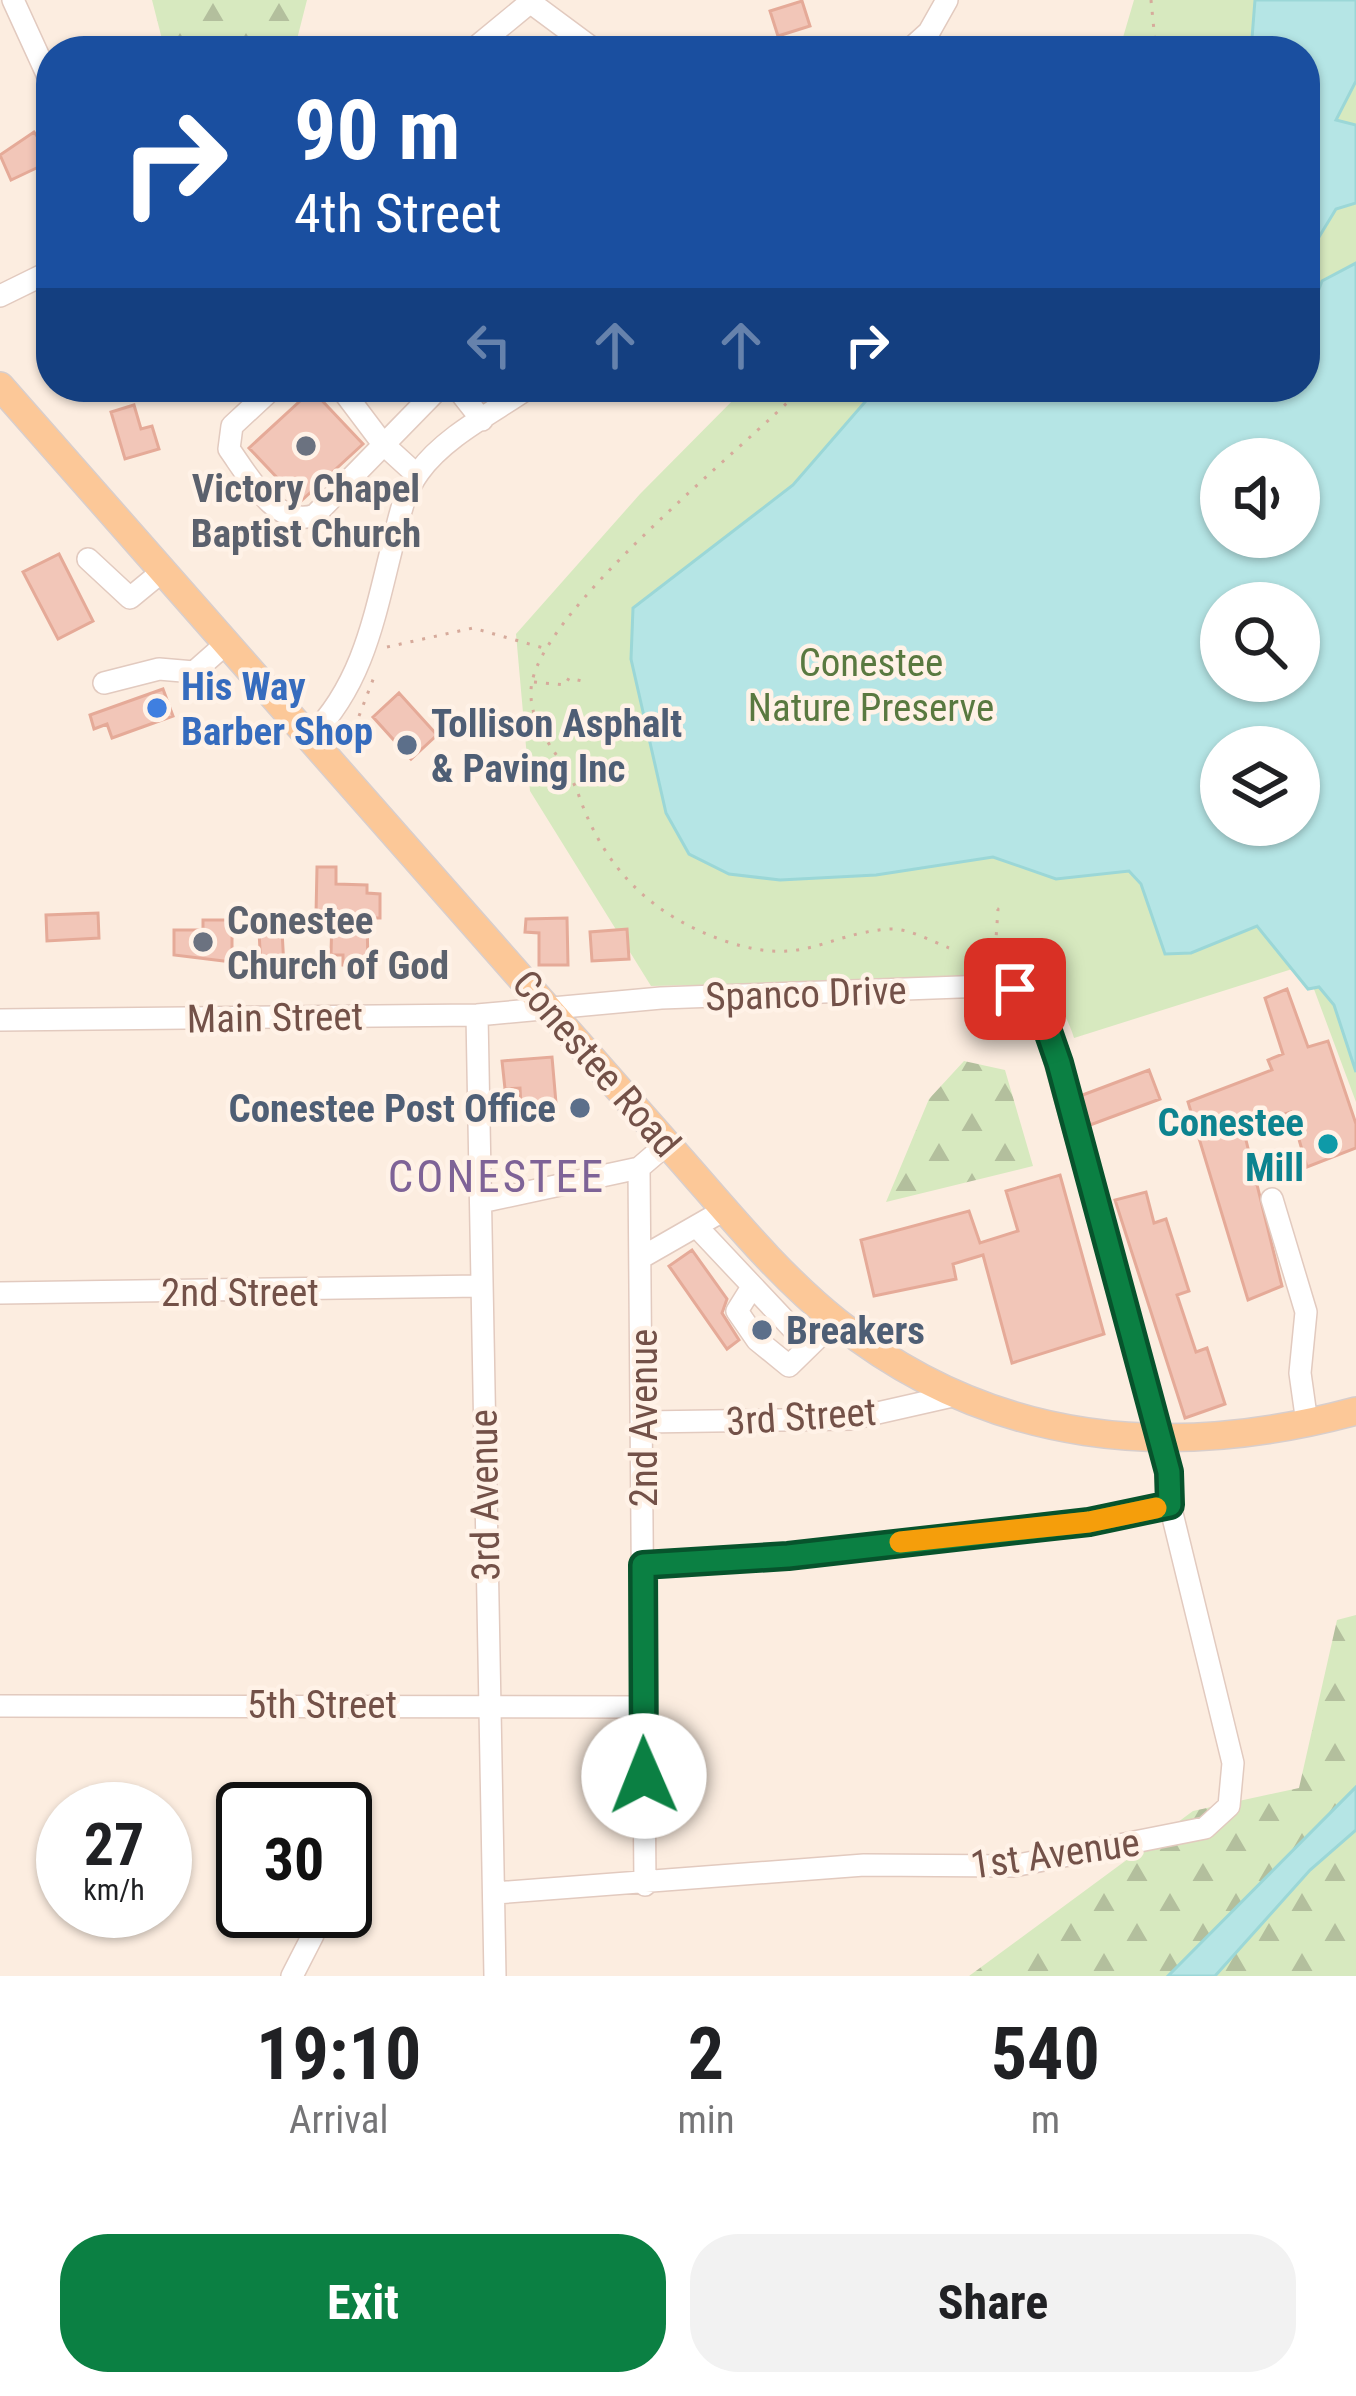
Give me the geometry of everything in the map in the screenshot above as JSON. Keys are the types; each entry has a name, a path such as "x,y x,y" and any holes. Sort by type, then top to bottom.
{"main road":[{"name":"Conestee Road","path":"0,386 725,1210 835,1321 956,1395 1044,1424 1158,1440 1234,1437 1332,1417"}],"street":[{"path":"13,0 36,50"},
{"path":"925,36 947,0"},
{"path":"489,36 531,1 576,36"},
{"path":"0,296 36,279"},
{"path":"258,402 232,426 230,449 255,486 289,518 315,515 425,402"},
{"path":"358,402 383,444 417,475"},
{"path":"467,402 482,421"},
{"path":"310,736 332,714 356,674 403,504 417,475 509,402"},
{"path":"88,559 130,598 164,570"},
{"path":"104,683 158,669 194,672 228,642"},
{"name":"Spanco Drive","path":"550,1009 661,998 987,986 1025,994 1045,1018 1059,1063 1158,1440"},
{"name":"Main Street","path":"0,1020 477,1015 550,1009"},
{"name":"3rd Avenue","path":"477,1015 495,1976"},
{"path":"481,1202 639,1168 667,1144"},
{"name":"2nd Avenue","path":"639,1168 644,1256 644,1885"},
{"path":"1272,1198 1306,1312 1300,1373 1332,1417"},
{"path":"644,1256 725,1210"},
{"path":"697,1227 809,1346"},
{"name":"2nd Street","path":"0,1293 480,1286"},
{"path":"752,1287 737,1311 757,1340 789,1366 835,1321"},
{"name":"3rd Street","path":"644,1422 851,1418 956,1395"},
{"name":"1st Avenue","path":"495,1893 864,1865 1012,1866 1194,1832 1215,1822 1233,1798 1230,1741 1158,1440"},
{"path":"643,1565 788,1556 1089,1522 1170,1505"},
{"name":"5th Street","path":"0,1706 644,1707"},
{"path":"292,1976 312,1938"}],"path":[{"path":"1150,0 1154,36"},
{"path":"787,402 638,540 548,650 531,683 533,717 575,785 593,837 625,881 669,917 760,951 812,950 894,929 949,948"},
{"path":"380,656 386,648 473,628 548,650"},
{"path":"359,716 375,674"},
{"path":"531,683 548,687 565,685 569,678 582,681"},
{"path":"978,948 996,939 998,909 992,908"}],"green space":[{"path":"152,0 307,0 298,36 161,36"},
{"name":"Conestee Nature Preserve","path":"1134,0 1356,0 1356,1102 1305,965 1074,1038 1063,1013 1047,996 999,978 651,986 530,791 516,634 640,494 731,402 1320,402 1320,36 1123,36"},
{"path":"964,1061 1005,1070 1033,1166 886,1202 929,1099"},
{"path":"1356,1615 1356,1787 1168,1976 969,1976 1193,1811 1299,1788 1337,1620"},
{"path":"1356,1830 1356,1976 1215,1976 1310,1870"}],"water":[{"path":"1255,0 1356,0 1356,81 1336,120 1356,125 1356,203 1336,209 1320,235 1320,36 1252,36"},
{"name":"Conestee Nature Preserve","path":"1356,263 1356,1072 1334,1005 1319,987 1308,989 1257,926 1191,953 1165,954 1141,884 1129,871 1056,879 993,857 876,875 780,880 729,874 689,854 666,813 631,659 633,608 793,485 865,402 1320,402 1320,286"},
{"path":"1356,1787 1356,1830 1310,1870 1215,1976 1168,1976"}],"building":[{"path":"802,1 810,26 778,36 770,11"},
{"path":"36,135 36,168 11,180 0,155"},
{"name":"Victory Chapel Baptist Church","path":"299,402 323,402 363,444 300,502 249,448"},
{"path":"134,405 141,429 152,426 159,449 125,459 111,412"},
{"path":"59,554 93,621 58,639 23,572"},
{"path":"163,689 173,716 112,738 107,724 94,729 90,715"},
{"path":"399,693 437,735 411,759 373,717"},
{"path":"317,867 336,867 336,884 367,885 367,893 380,894 380,918 367,918 368,966 343,965 343,955 331,955 332,915 316,914"},
{"path":"98,913 99,938 47,941 46,915"},
{"path":"567,918 568,965 539,965 539,933 525,932 526,919"},
{"name":"Conestee Church of God","path":"203,920 232,920 232,962 174,955 174,930 203,930"},
{"path":"627,929 629,959 592,961 590,932"},
{"path":"282,930 284,968 261,969 259,931"},
{"name":"Conestee Mill","path":"1287,989 1308,1047 1328,1041 1356,1124 1356,1148 1307,1167 1291,1112 1243,1128 1282,1286 1248,1300 1188,1102 1272,1070 1268,1060 1283,1054 1265,998"},
{"path":"552,1057 556,1103 521,1105 520,1088 505,1089 502,1061"},
{"path":"1149,1070 1160,1099 1090,1125 1080,1096"},
{"path":"1060,1175 1104,1334 1012,1363 983,1255 953,1264 956,1279 874,1296 861,1240 969,1211 980,1243 1018,1231 1006,1191"},
{"path":"1146,1192 1154,1223 1166,1219 1189,1291 1177,1295 1196,1352 1207,1348 1225,1404 1185,1418 1115,1200"},
{"path":"692,1250 727,1299 722,1313 739,1340 727,1349 669,1266"}],"slow traffic":[{"path":"900,1542 1089,1522 1156,1508"}],"place":[{"name":"Victory Chapel Baptist Church","path":"306,446"},
{"name":"His Way Barber Shop","path":"157,708"},
{"name":"Tollison Asphalt & Paving Inc","path":"407,745"},
{"name":"Conestee Church of God","path":"203,942"},
{"name":"Conestee Post Office","path":"580,1108"},
{"name":"Conestee Mill","path":"1328,1144"},
{"name":"Breakers","path":"762,1330"}],"district":[{"name":"CONESTEE","path":"497,1176"}],"route":[{"path":"644,1776 643,1565 788,1556 1089,1522 1170,1505 1169,1472 1059,1063 1041,1011 1015,989"}]}
